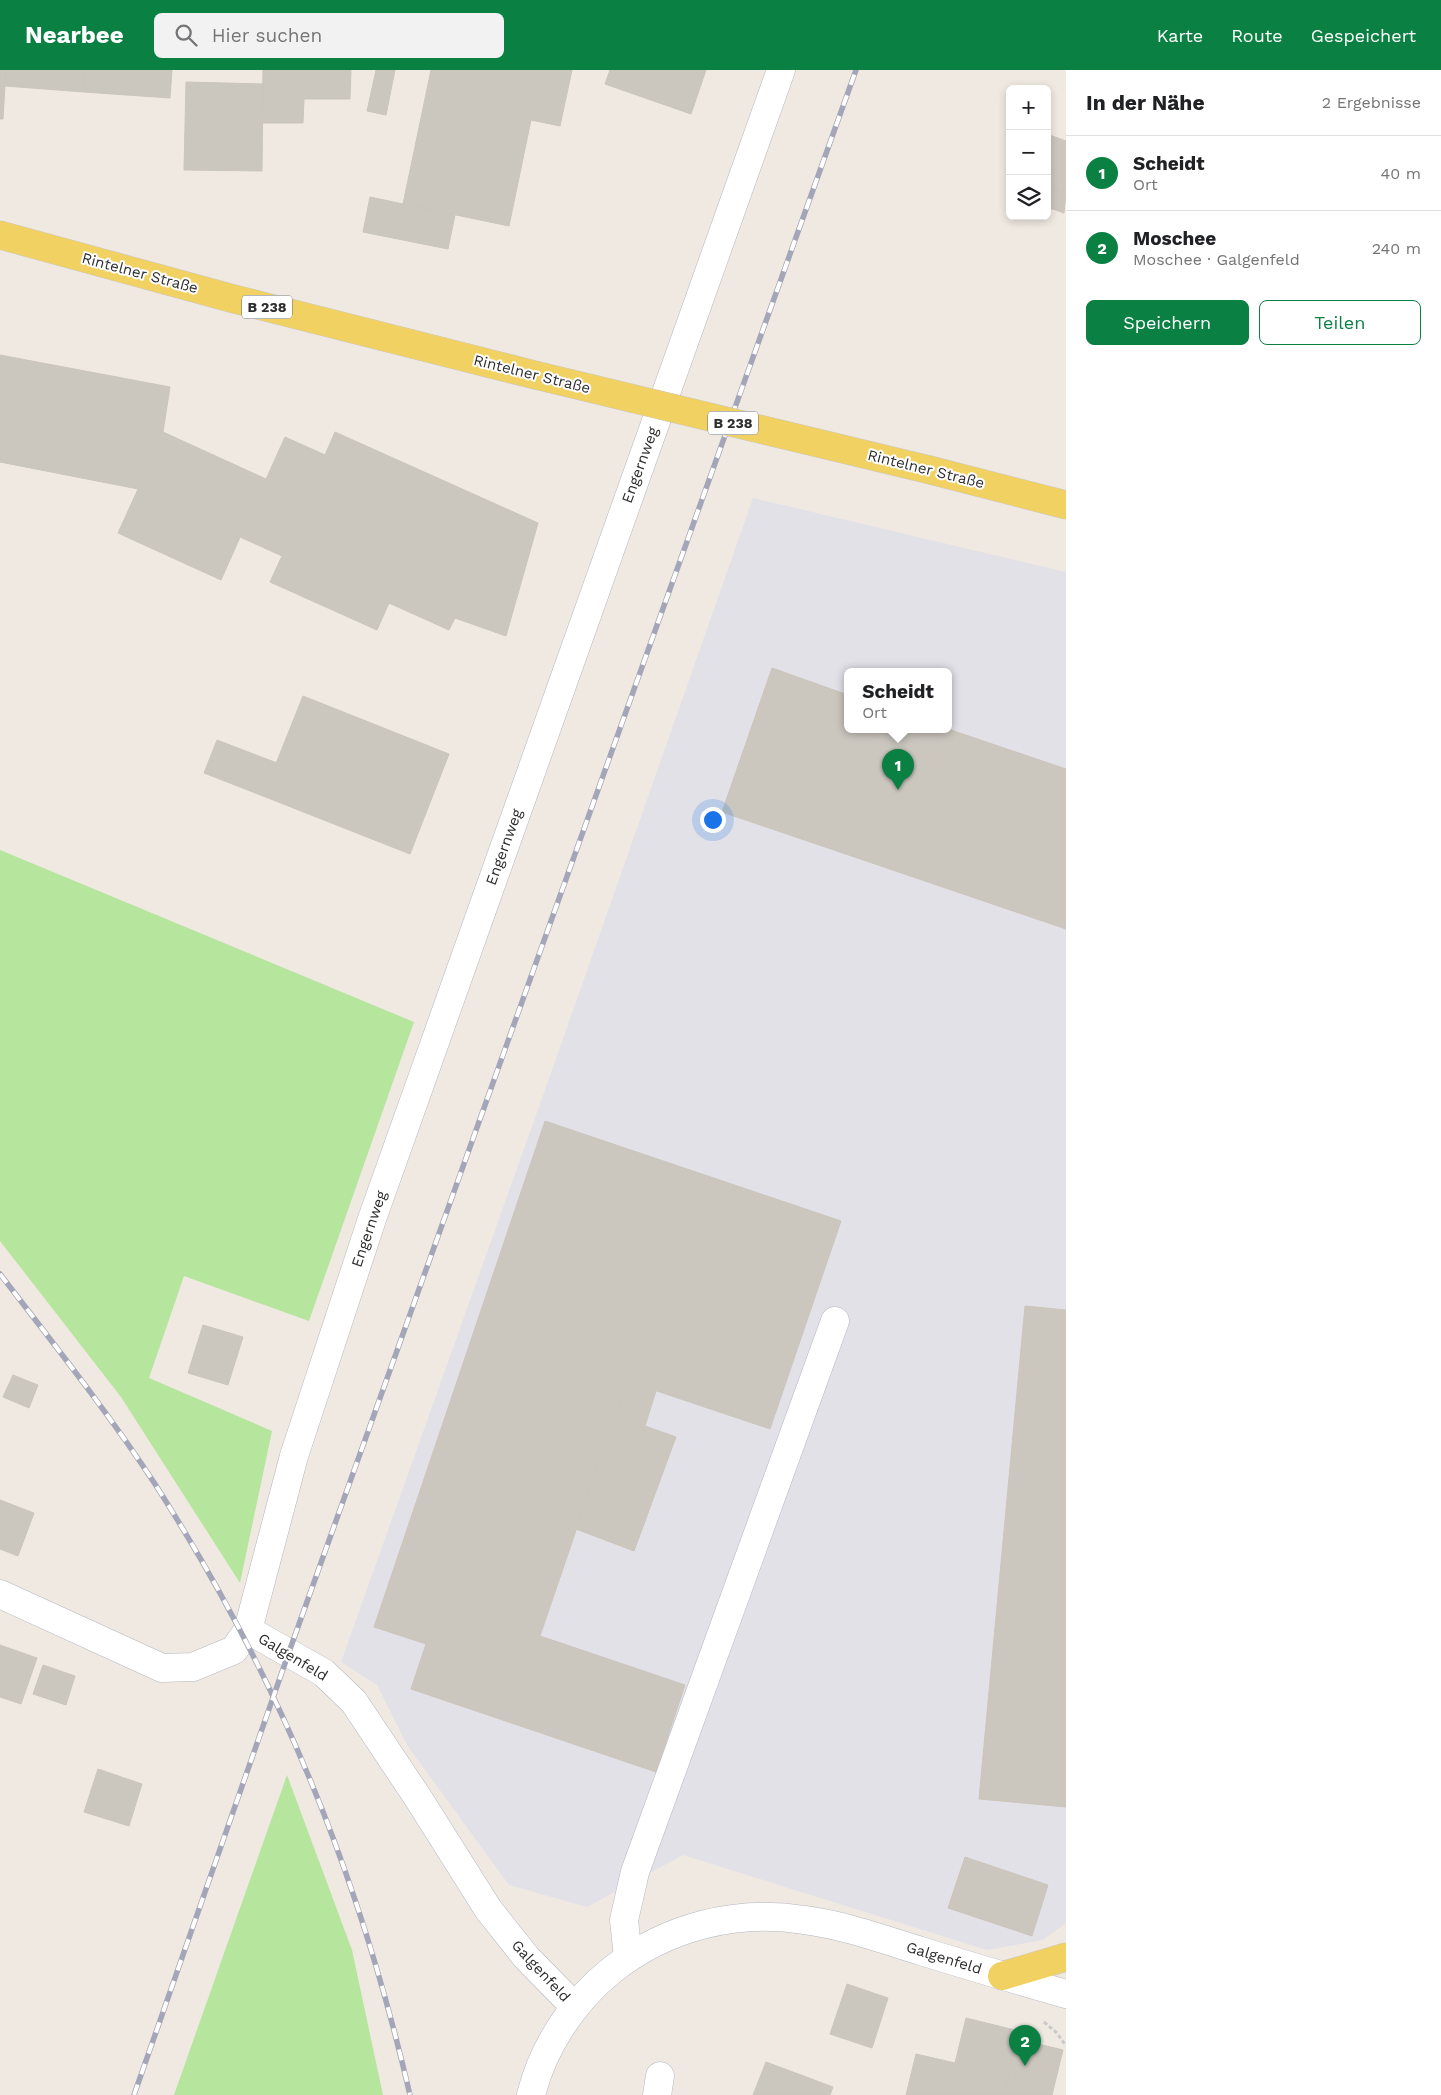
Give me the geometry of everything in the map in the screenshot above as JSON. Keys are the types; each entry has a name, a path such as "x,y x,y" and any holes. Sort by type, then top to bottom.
{"main road":[{"name":"Rintelner Straße","path":"0,236 244,301 535,375 1066,504"},
{"path":"1002,1976 1066,1957"}],"street":[{"name":"Engernweg","path":"248,1630 294,1456 372,1218 780,70"},
{"path":"628,1957 624,1920 635,1872 836,1321"},
{"path":"0,1594 162,1668 193,1667 234,1650 248,1630"},
{"name":"Galgenfeld","path":"248,1630 324,1673 354,1702 420,1801 488,1909 526,1957 574,2006 598,1981 628,1957 658,1940 708,1922 752,1917 803,1919 855,1931 1066,1994"},
{"path":"531,2095 552,2045 574,2006"}],"shaded area":[{"path":"753,498 1066,572 1066,1923 1043,1940 987,1950 683,1855 587,1907 509,1885 407,1745 377,1685 341,1662"}],"green space":[{"path":"0,850 414,1022 309,1321 184,1276 149,1378 272,1431 240,1583 121,1397 0,1241"},
{"path":"287,1775 352,1950 383,2095 174,2095"}],"building":[{"path":"0,70 6,70 5,86 0,86"},
{"path":"6,70 85,70 84,92 5,86"},
{"path":"85,70 172,70 170,98 84,92"},
{"path":"263,70 351,70 350,99 304,99 303,123 262,123"},
{"path":"376,70 395,70 386,115 367,111"},
{"path":"431,70 572,70 560,126 531,120 509,226 403,204"},
{"path":"610,70 706,70 691,114 605,84"},
{"path":"186,82 263,84 262,171 184,170"},
{"path":"0,86 5,86 3,119 0,119"},
{"path":"1051,135 1066,141 1066,192 1051,186"},
{"path":"1051,186 1066,192 1064,213 1051,208"},
{"path":"370,197 455,215 448,249 363,232"},
{"path":"0,355 170,387 163,432 266,479 221,580 118,533 138,489 0,462"},
{"path":"335,432 538,523 506,636 455,618 449,630 389,603 377,630 270,582 282,556 240,537 285,437 325,455"},
{"path":"772,668 844,694 844,733 952,733 952,730 1066,769 1066,929 722,812"},
{"path":"303,696 449,754 410,854 263,796"},
{"path":"217,740 277,763 263,796 204,773"},
{"path":"545,1121 841,1221 770,1429 627,1381 540,1636 685,1685 656,1772 411,1689 426,1644 374,1627"},
{"path":"1025,1306 1066,1310 1066,1807 979,1799"},
{"path":"203,1325 243,1337 228,1385 188,1373"},
{"path":"13,1375 38,1385 29,1408 3,1397"},
{"path":"627,1381 656,1391 645,1426 676,1437 634,1551 576,1529"},
{"path":"0,1500 34,1513 18,1556 0,1549"},
{"path":"0,1645 37,1658 21,1704 0,1697"},
{"path":"43,1665 75,1676 66,1705 33,1694"},
{"path":"98,1769 142,1784 129,1826 84,1812"},
{"path":"965,1857 1048,1885 1032,1936 948,1908"},
{"path":"847,1984 888,1998 872,2048 830,2034"},
{"path":"966,2018 1019,2031 1004,2095 906,2095 916,2054 955,2063"},
{"path":"1017,2039 1063,2050 1052,2095 1004,2095"},
{"path":"766,2062 833,2087 830,2095 753,2095"}],"railway":[{"path":"134,2095 289,1652 856,70"},
{"path":"0,1274 137,1457 199,1557 240,1630 309,1778 339,1854 366,1932 410,2095"}],"place":[{"name":"Scheidt","path":"898,790"},
{"name":"Moschee","path":"1025,2066"}]}
